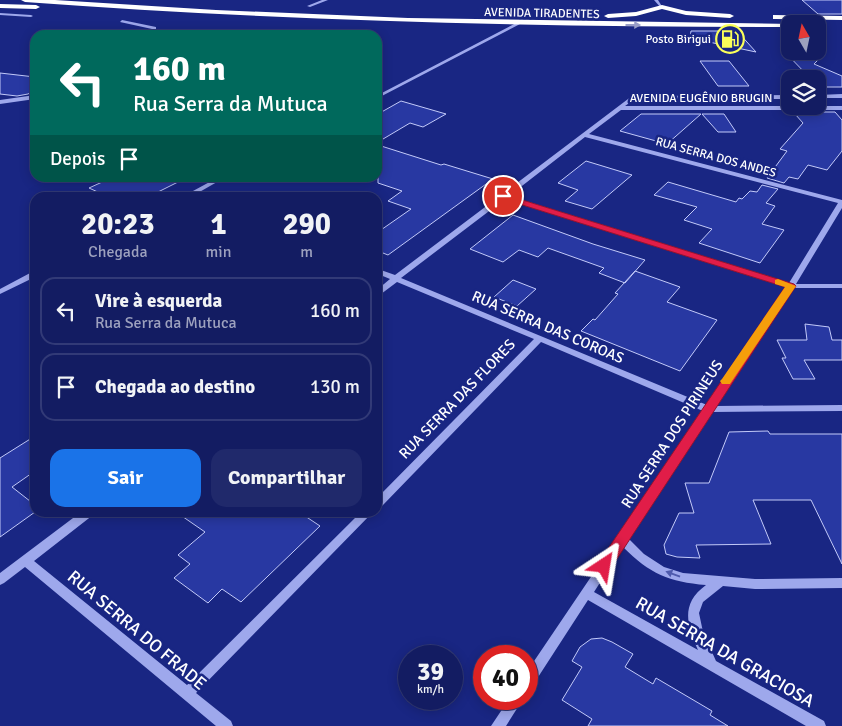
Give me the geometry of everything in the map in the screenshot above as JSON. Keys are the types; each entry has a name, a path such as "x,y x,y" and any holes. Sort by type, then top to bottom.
{"highway":[{"name":"AVENIDA TIRADENTES","path":"25,0 128,7 474,23 781,26"},
{"name":"AVENIDA TIRADENTES","path":"83,0 254,9 469,16 842,18"},
{"path":"300,6 325,2"},
{"path":"0,6 332,22 474,23"},
{"path":"594,17 636,14 662,7 686,13 735,16"},
{"path":"419,12 469,16"},
{"path":"745,16 773,18"},
{"path":"826,26 842,25"}],"street":[{"path":"656,0 662,7"},
{"path":"0,14 31,16"},
{"path":"122,21 154,28 154,30"},
{"path":"382,95 518,24"},
{"path":"826,96 842,96"},
{"name":"AVENIDA EUGÊNIO BRUGIN","path":"620,108 634,97 781,97"},
{"path":"0,102 30,98"},
{"path":"382,289 620,108"},
{"name":"AVENIDA EUGÊNIO BRUGIN","path":"620,108 842,108"},
{"name":"RUA SERRA DOS ANDES","path":"584,135 842,202"},
{"path":"194,192 213,182"},
{"path":"503,196 790,286 842,286"},
{"name":"RUA SERRA DOS PIRINEUS","path":"538,666 790,286 842,202"},
{"name":"RUA SERRA DAS COROAS","path":"382,273 707,409"},
{"path":"0,292 30,277"},
{"name":"RUA SERRA DAS FLORES","path":"382,499 539,338"},
{"path":"707,409 842,408"},
{"path":"0,580 83,517"},
{"path":"187,694 363,517"},
{"path":"622,540 640,557 660,570 683,578 755,584 842,583"},
{"name":"RUA SERRA DO FRADE","path":"26,561 226,726"},
{"path":"712,665 697,636 693,616 698,599 721,581"},
{"name":"RUA SERRA DA GRACIOSA","path":"586,593 819,726"},
{"path":"498,726 509,710"}],"building":[{"path":"802,0 842,0 842,14 818,14"},
{"path":"691,31 737,31 756,52 690,38"},
{"path":"793,60 818,60 814,64 842,76 842,87 826,87 826,70 802,70"},
{"path":"700,61 729,61 749,86 718,86"},
{"path":"0,73 30,76 30,93 17,96 0,94"},
{"path":"401,101 446,114 423,127 410,123 382,140 382,112"},
{"path":"826,112 835,112 842,120 842,151 827,170 808,165 798,179 789,177 784,183 767,178 787,151 780,149 803,123 796,115 826,115"},
{"path":"641,114 701,114 667,144 620,131"},
{"path":"702,114 724,114 736,132 718,132"},
{"path":"382,146 493,179 388,255 382,253 382,229 411,209 388,201 402,191 378,183 382,182"},
{"path":"586,161 632,175 592,209 565,201 578,190 558,183"},
{"path":"102,182 178,182 158,192 98,192 89,188"},
{"path":"668,182 736,202 750,191 757,192 762,185 778,189 766,203 775,206 762,224 784,230 760,263 699,243 712,229 684,220 697,207 654,195"},
{"path":"513,215 593,244 645,260 625,283 599,273 604,268 548,248 538,257 519,250 503,262 470,249"},
{"path":"635,271 680,287 667,302 717,320 680,371 581,331 593,319 595,320 618,294 615,293"},
{"path":"513,280 536,289 517,306 494,297"},
{"path":"805,324 829,327 832,340 842,340 842,360 804,360 815,379 793,379 782,358 786,358 777,340 807,340"},
{"path":"768,431 770,434 842,434 842,564 811,500 753,500 771,544 696,545 700,558 677,557 666,554 664,545 679,513 694,513 685,483 709,483 729,432"},
{"path":"30,439 30,474 12,487 30,501 30,516 0,537 0,458"},
{"path":"183,517 306,517 320,526 241,602 222,589 208,603 174,578 190,564 178,555 205,532"},
{"path":"602,638 633,654 625,667 653,684 656,678 712,711 710,715 728,726 588,726 592,719 562,700 582,667 572,661 580,647 591,639"}],"slow traffic":[{"path":"726,381 790,286 778,282"}],"place":[{"name":"Posto Birigui","path":"730,39"}],"route":[{"path":"503,196 790,286 604,566"}]}
